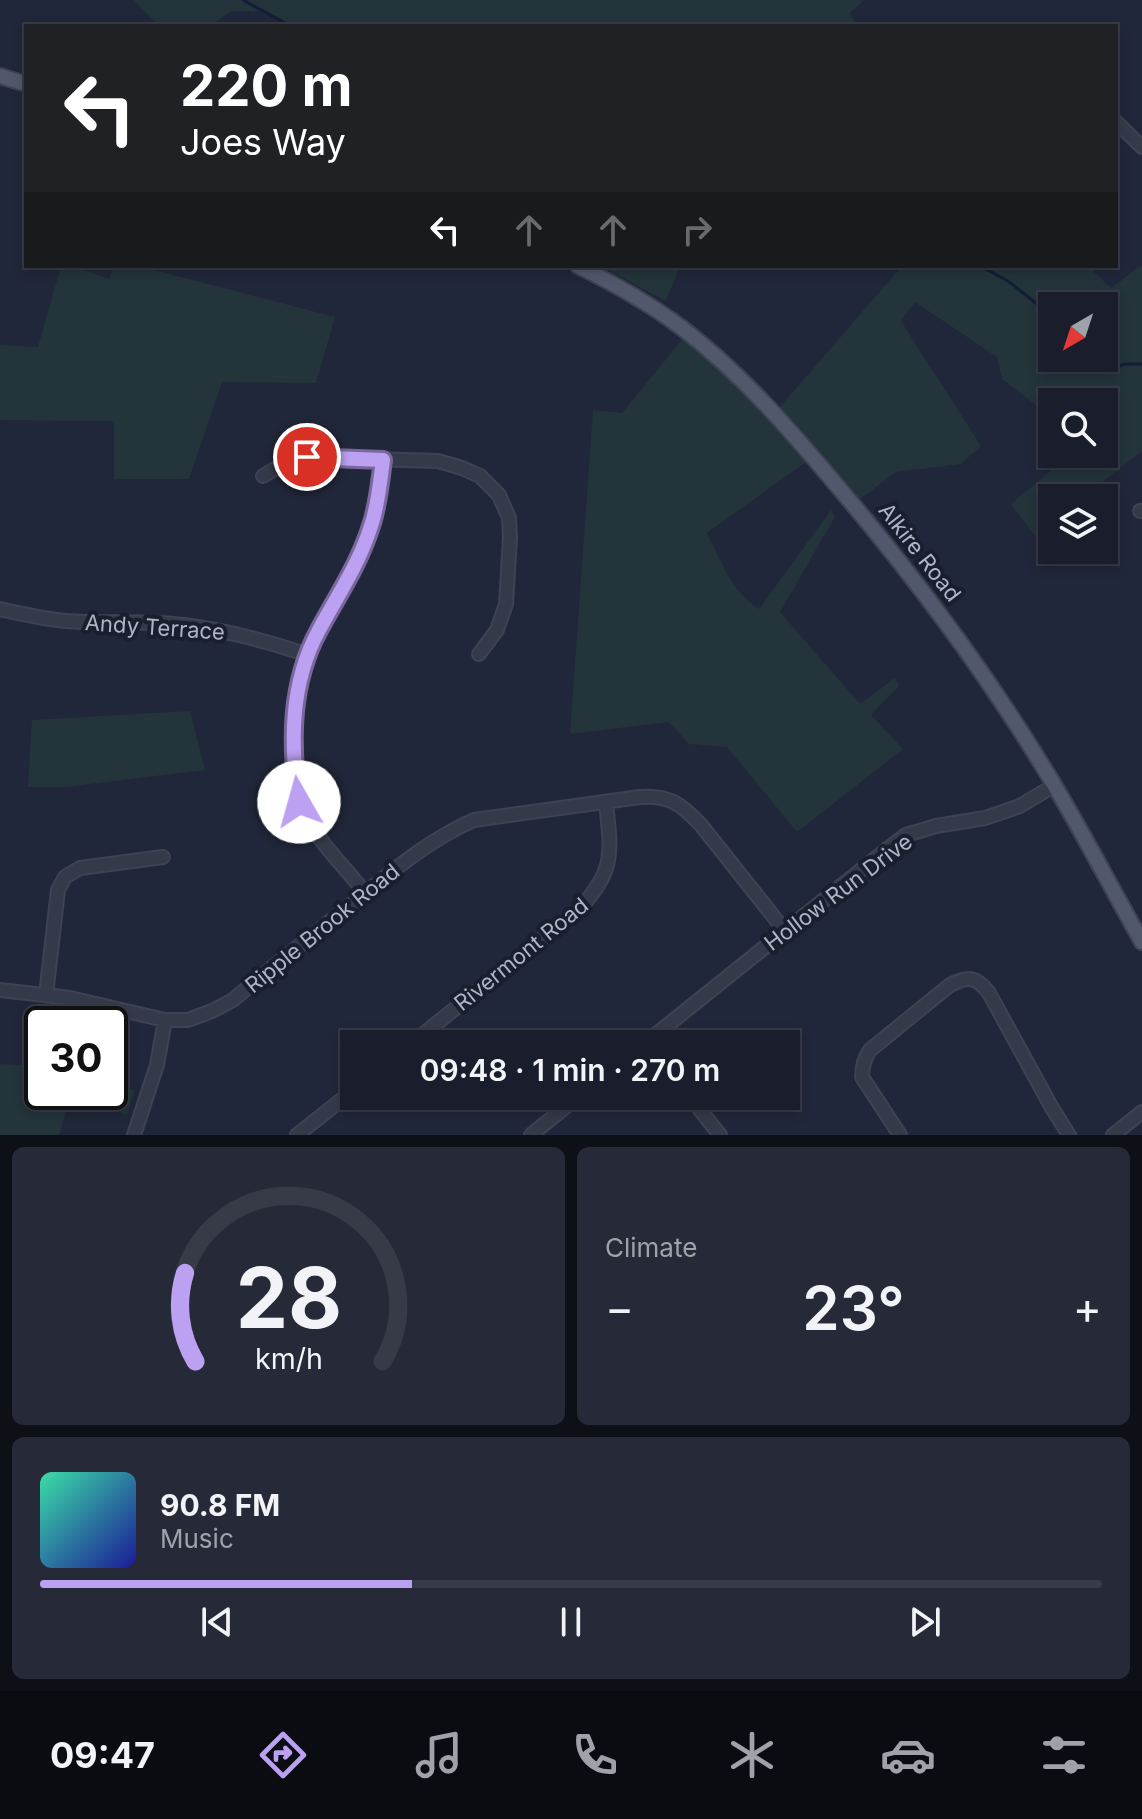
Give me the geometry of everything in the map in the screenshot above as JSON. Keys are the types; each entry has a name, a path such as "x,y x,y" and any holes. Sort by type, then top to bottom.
{"main road":[{"path":"0,76 24,83"},
{"name":"Alkire Road","path":"582,268 630,293 681,327 732,370 793,433 859,511 931,602 1013,719 1055,785 1142,942"}],"street":[{"path":"1118,124 1142,147"},
{"path":"263,476 283,464 307,457 438,461 480,476 499,495 509,518 510,538 506,604 497,630 479,654"},
{"path":"365,893 318,836 299,802 293,746 294,711 300,678 318,631 354,569 372,524 383,460"},
{"name":"Andy Terrace","path":"0,609 65,621 182,625 243,635 308,655"},
{"name":"Hollow Run Drive","path":"662,1030 906,835 936,826 985,818 1020,806 1055,785"},
{"name":"Ripple Brook Road","path":"0,990 70,998 165,1020 188,1020 233,1000 365,893 428,844 450,831 474,820 640,797 656,796 672,800 688,811 785,931"},
{"name":"Rivermont Road","path":"428,1030 594,894 608,867 606,802"},
{"path":"46,995 58,890 65,877 80,868 163,857"},
{"path":"900,1135 862,1077 864,1058 950,985 962,979 975,979 989,993 1069,1135"},
{"path":"134,1135 157,1065 165,1020"},
{"path":"297,1135 340,1101"},
{"path":"532,1135 562,1110"},
{"path":"700,1110 720,1135"},
{"path":"1113,1135 1142,1112"}],"shaded area":[{"path":"134,0 864,0 849,14 857,24 287,24 264,11 232,11 213,24 156,24"},
{"path":"1142,267 1142,451 1100,484 1038,484 1038,534 1035,536 1011,504 1054,468 1118,468 1118,388 1038,388 1038,407 1002,379 997,357 915,302 901,321 981,446 961,464 896,472 860,499 779,408 900,268 1097,268 1094,272 1111,288"},
{"path":"60,268 79,268 109,279 113,268 147,268 335,317 316,383 222,382 189,479 114,479 114,421 0,420 0,345 38,347"},
{"path":"605,268 679,268 666,301"},
{"path":"684,337 745,391 806,462 707,533 728,575 741,594 759,609 831,510 835,517 780,612 860,704 895,678 899,686 871,715 903,749 797,832 727,747 689,744 669,722 570,734 593,410 622,413"},
{"path":"190,711 205,770 65,787 28,787 32,720"},
{"path":"0,1064 24,1065 24,1110 67,1110 59,1135 0,1135"},
{"path":"128,1088 135,1090 127,1115 112,1110 128,1110"}],"waterway":[{"path":"243,0 287,24"},
{"path":"984,268 1008,281 1038,305"},
{"path":"1118,367 1142,364"}],"route":[{"path":"299,802 293,746 294,711 300,678 318,631 354,569 372,524 383,460 307,457"}]}
